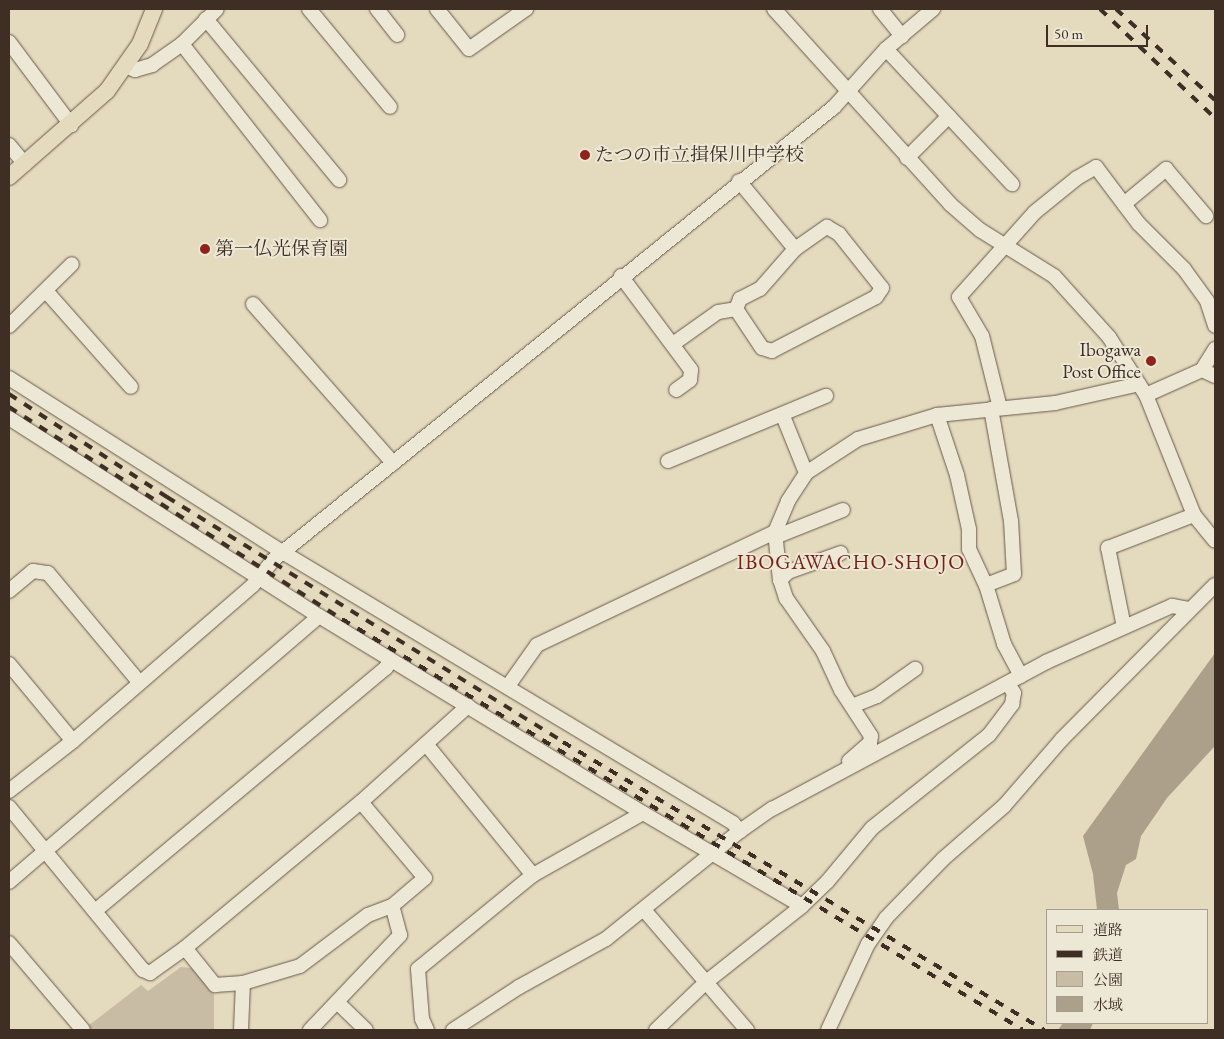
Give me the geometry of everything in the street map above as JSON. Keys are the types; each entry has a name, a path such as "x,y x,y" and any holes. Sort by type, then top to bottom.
{"main road":[{"path":"9,177 71,125 107,91 126,66 154,9"}],"street":[{"path":"126,66 135,70 152,65 182,44 217,9"},
{"path":"309,9 390,107"},
{"path":"377,9 397,35"},
{"path":"437,9 469,49 524,9"},
{"path":"774,9 848,94 950,204 1004,247 1054,276 1109,337 1143,389 1194,515 1215,541"},
{"path":"880,9 902,36"},
{"path":"9,791 73,741 259,579 273,560 284,553 621,276 848,94 886,49 930,10"},
{"path":"206,19 339,180"},
{"path":"9,42 71,125"},
{"path":"182,44 320,220"},
{"path":"886,49 1012,184"},
{"path":"907,158 949,116"},
{"path":"9,145 25,164"},
{"path":"986,585 1014,574 1011,521 995,409 982,336 959,297 1035,212 1077,178 1096,167 1139,224 1184,269 1207,301 1215,326"},
{"path":"1124,204 1166,170 1206,216"},
{"path":"739,181 795,250"},
{"path":"827,227 839,234 882,288 876,297 772,351 762,348 736,309 740,299 760,289 795,250 827,227"},
{"path":"9,326 72,264"},
{"path":"621,276 691,370 690,380 676,390"},
{"path":"46,290 131,387"},
{"path":"253,304 393,463"},
{"path":"673,344 718,312 736,309"},
{"path":"843,770 849,760 870,743 871,736 841,690 823,651 786,598 780,580 775,534 788,501 806,473 858,440 937,415 1055,403 1143,389 1202,370 1215,349"},
{"path":"1202,370 1215,376"},
{"path":"9,378 284,553 733,823 740,831"},
{"path":"668,461 783,416 826,396"},
{"path":"937,415 957,475 969,529 969,549 986,585 1004,644 1021,676"},
{"path":"783,416 806,473"},
{"path":"9,418 259,579 390,660 642,814 714,852 802,906"},
{"path":"508,686 537,644 775,534 842,510"},
{"path":"1124,628 1108,548 1194,515"},
{"path":"780,580 788,572 840,553"},
{"path":"9,591 34,571 48,573 139,682"},
{"path":"828,1030 868,944 886,918 943,859 1004,806 1062,739 1215,585"},
{"path":"454,1030 519,987 606,940 645,911 740,831 843,770 1021,676 1124,628 1172,606 1189,610"},
{"path":"9,882 319,616"},
{"path":"95,911 386,668 390,660"},
{"path":"9,664 73,741"},
{"path":"852,706 877,696 915,669"},
{"path":"656,1030 705,983 802,906 827,882 872,828 989,735 1012,704 1014,693 1008,684"},
{"path":"9,807 143,970 150,974 185,948 361,802 468,706"},
{"path":"426,744 533,875"},
{"path":"185,948 215,985 243,983 300,966 368,915 392,906 426,878 361,802"},
{"path":"427,1030 422,1018 418,969 533,875 642,814"},
{"path":"310,1030 400,935 392,906"},
{"path":"645,911 747,1030"},
{"path":"9,944 83,1030"},
{"path":"241,1030 243,983"},
{"path":"337,1002 366,1030"}],"green space":[{"path":"181,967 192,968 214,994 214,1030 92,1030 88,1026 141,985 148,991"}],"water":[{"path":"1215,653 1215,746 1167,798 1141,836 1136,859 1126,865 1117,893 1119,909 1097,909 1093,874 1083,836"},
{"path":"1062,1024 1093,1024 1090,1030 1058,1030"}],"railway":[{"path":"1100,9 1215,118"},
{"path":"1116,9 1215,100"},
{"path":"9,394 167,497 563,742 1044,1030"},
{"path":"9,407 342,619 1023,1030"}],"place":[{"name":"たつの市立揖保川中学校","path":"585,155"},
{"name":"第一仏光保育園","path":"205,249"},
{"name":"Ibogawa Post Office","path":"1151,361"}],"district":[{"name":"IBOGAWACHO-SHOJO","path":"851,562"}]}
